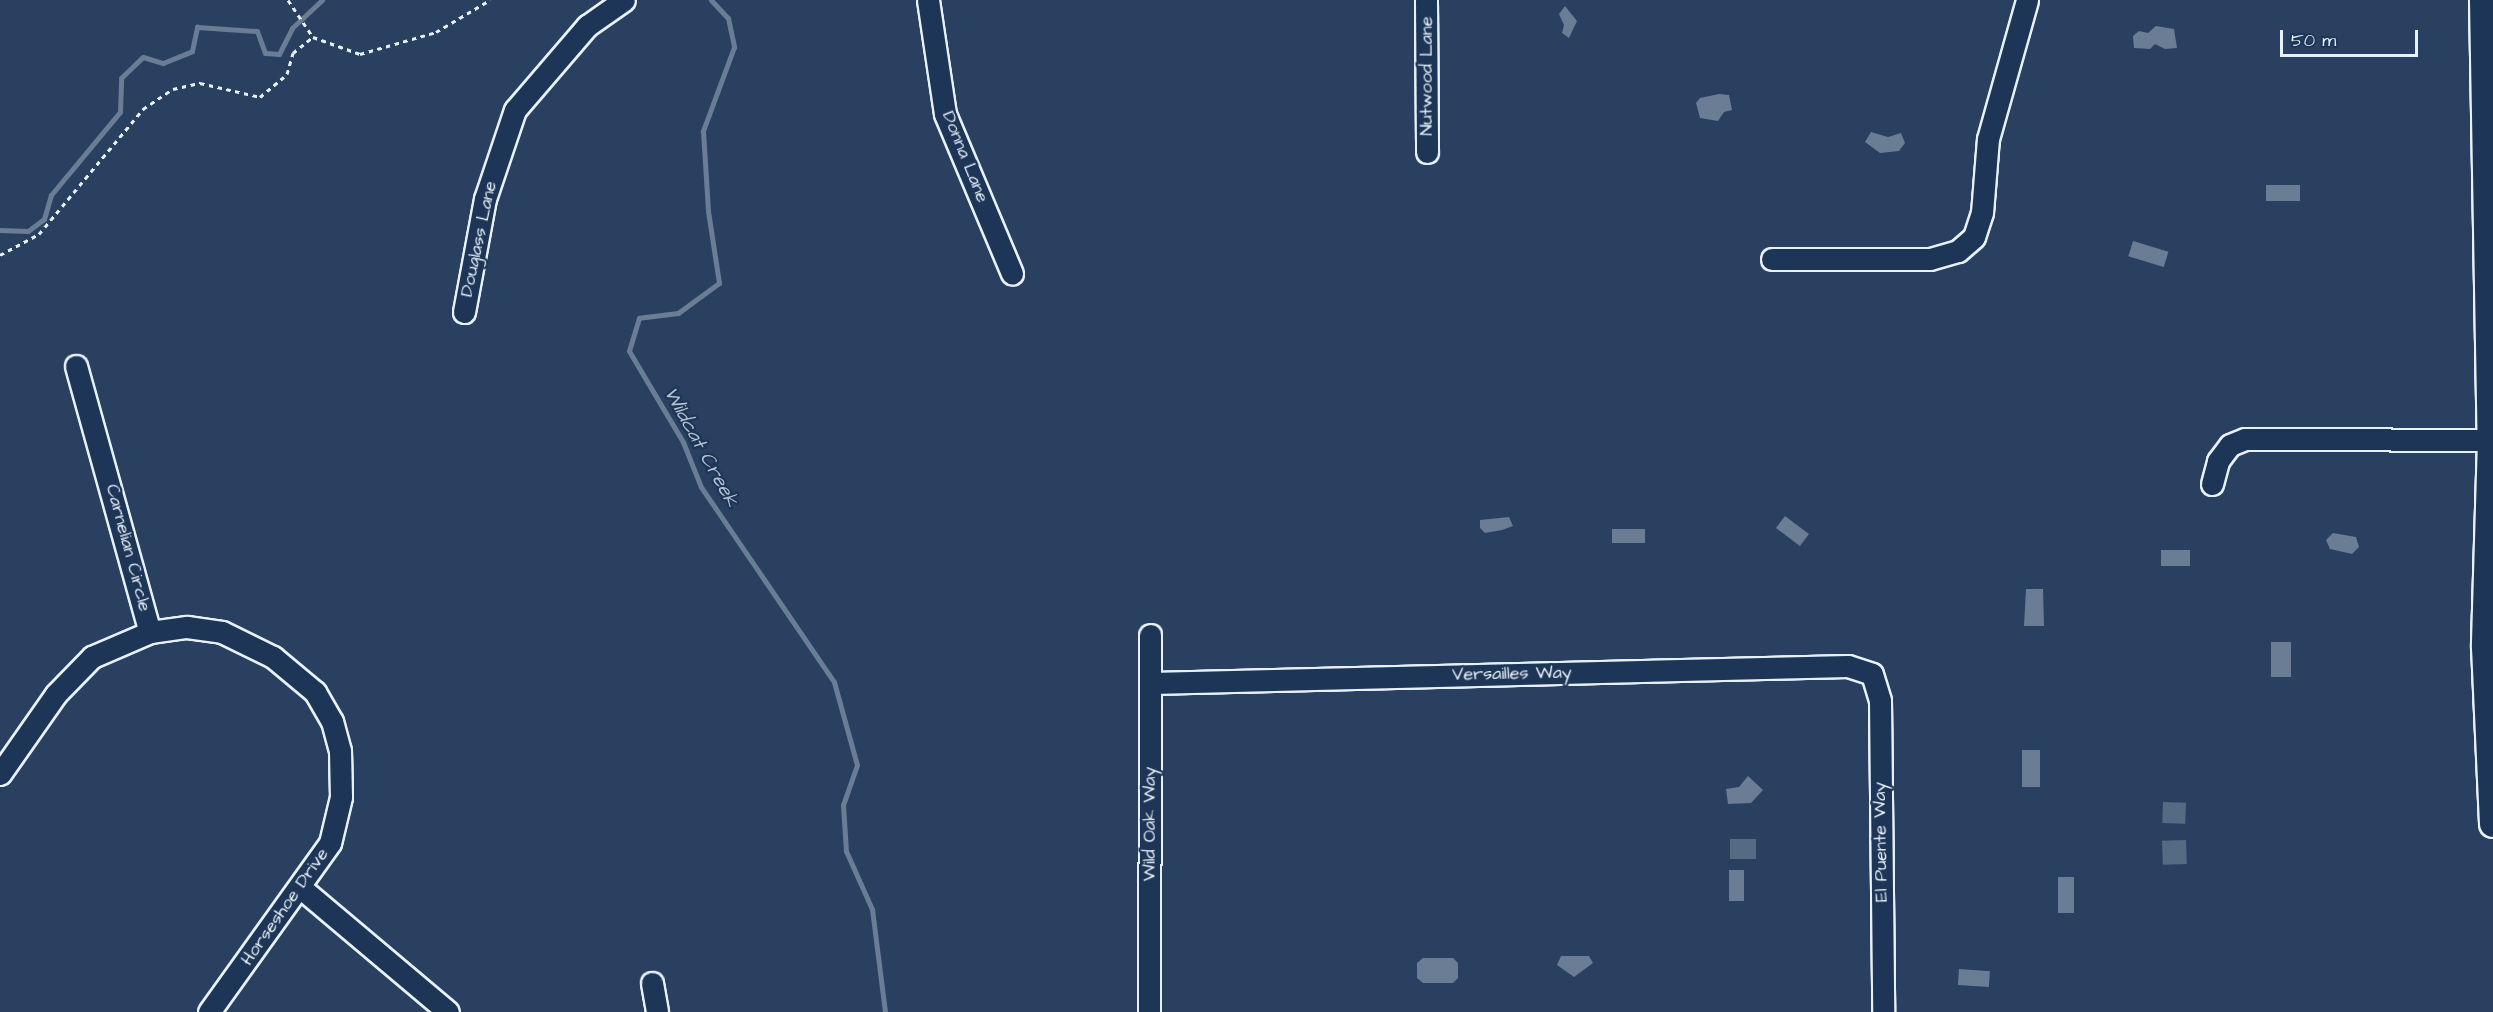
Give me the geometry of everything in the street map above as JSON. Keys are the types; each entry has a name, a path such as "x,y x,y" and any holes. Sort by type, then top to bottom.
{"main road":[{"path":"2483,0 2492,440 2485,647 2492,821"}],"street":[{"name":"Douglass Lane","path":"464,312 485,200 515,110 588,26 624,0"},
{"name":"Donna Lane","path":"928,0 945,114 1012,273"},
{"name":"Nutwood Lane","path":"1426,0 1427,152"},
{"path":"1772,260 1930,259 1958,251 1974,237 1982,213 1988,139 2027,0"},
{"name":"Carnelian Circle","path":"76,366 106,465 150,632"},
{"path":"2212,484 2218,461 2230,445 2245,439 2492,440"},
{"name":"Horseshoe Drive","path":"0,774 56,694 92,657 150,632 187,627 222,632 262,652 315,692 333,721 340,750 340,797 330,843 301,888 209,1012"},
{"name":"Wild Oak Way","path":"1149,1012 1150,636"},
{"name":"Versailles Way","path":"1151,683 1848,666 1872,674"},
{"name":"El Puente Way","path":"1872,674 1880,700 1883,1012"},
{"path":"301,888 448,1012"},
{"path":"652,982 657,1012"}],"path":[{"path":"288,0 293,12 313,37 360,54 436,32 490,0"},
{"path":"0,255 39,234 143,109 173,89 201,83 260,97 287,74 293,53 313,37"}],"water":[{"path":"1565,6 1577,21 1569,38 1562,33 1564,25 1559,14"},
{"path":"2156,26 2174,29 2177,48 2165,49 2155,44 2150,49 2134,48 2133,36 2139,31 2148,33"},
{"path":"1719,94 1729,95 1732,110 1724,112 1718,121 1700,118 1696,103 1700,98"},
{"path":"1871,132 1888,137 1901,133 1905,143 1899,151 1880,153 1865,142"},
{"path":"2266,185 2300,185 2300,201 2266,201"},
{"path":"2133,241 2168,252 2164,267 2128,256"},
{"path":"1785,516 1809,534 1800,546 1776,528"},
{"path":"1509,517 1513,526 1485,533 1480,528 1480,520"},
{"path":"1612,529 1645,529 1645,543 1612,543"},
{"path":"2333,533 2356,537 2359,547 2352,554 2330,549 2326,540"},
{"path":"2161,550 2190,550 2190,566 2161,566"},
{"path":"2026,589 2043,589 2044,626 2024,626"},
{"path":"2271,642 2291,642 2291,677 2271,677"},
{"path":"2022,750 2040,750 2040,787 2022,787"},
{"path":"1748,776 1763,790 1751,803 1728,804 1726,789 1739,787"},
{"path":"1729,870 1744,870 1744,901 1729,901"},
{"path":"2058,877 2074,877 2074,913 2058,913"},
{"path":"1561,956 1589,956 1593,963 1574,977 1557,965"},
{"path":"1423,958 1453,958 1458,963 1458,978 1453,983 1423,983 1417,978 1417,963"},
{"path":"1959,969 1990,971 1989,987 1958,985"}],"building":[{"path":"2163,802 2186,803 2185,824 2162,823"},
{"path":"1730,839 1756,839 1756,859 1730,859"},
{"path":"2186,840 2187,864 2163,865 2162,841"}],"waterway":[{"path":"0,230 28,231 44,219 51,195 120,112 121,78 143,57 163,63 192,51 197,27 257,31 265,53 279,54 292,28 322,0"},
{"name":"Wildcat Creek","path":"711,0 728,18 734,47 703,131 708,211 719,283 678,313 639,318 629,351 683,442 701,487 834,682 857,765 843,805 846,851 872,909 885,1012"}]}
